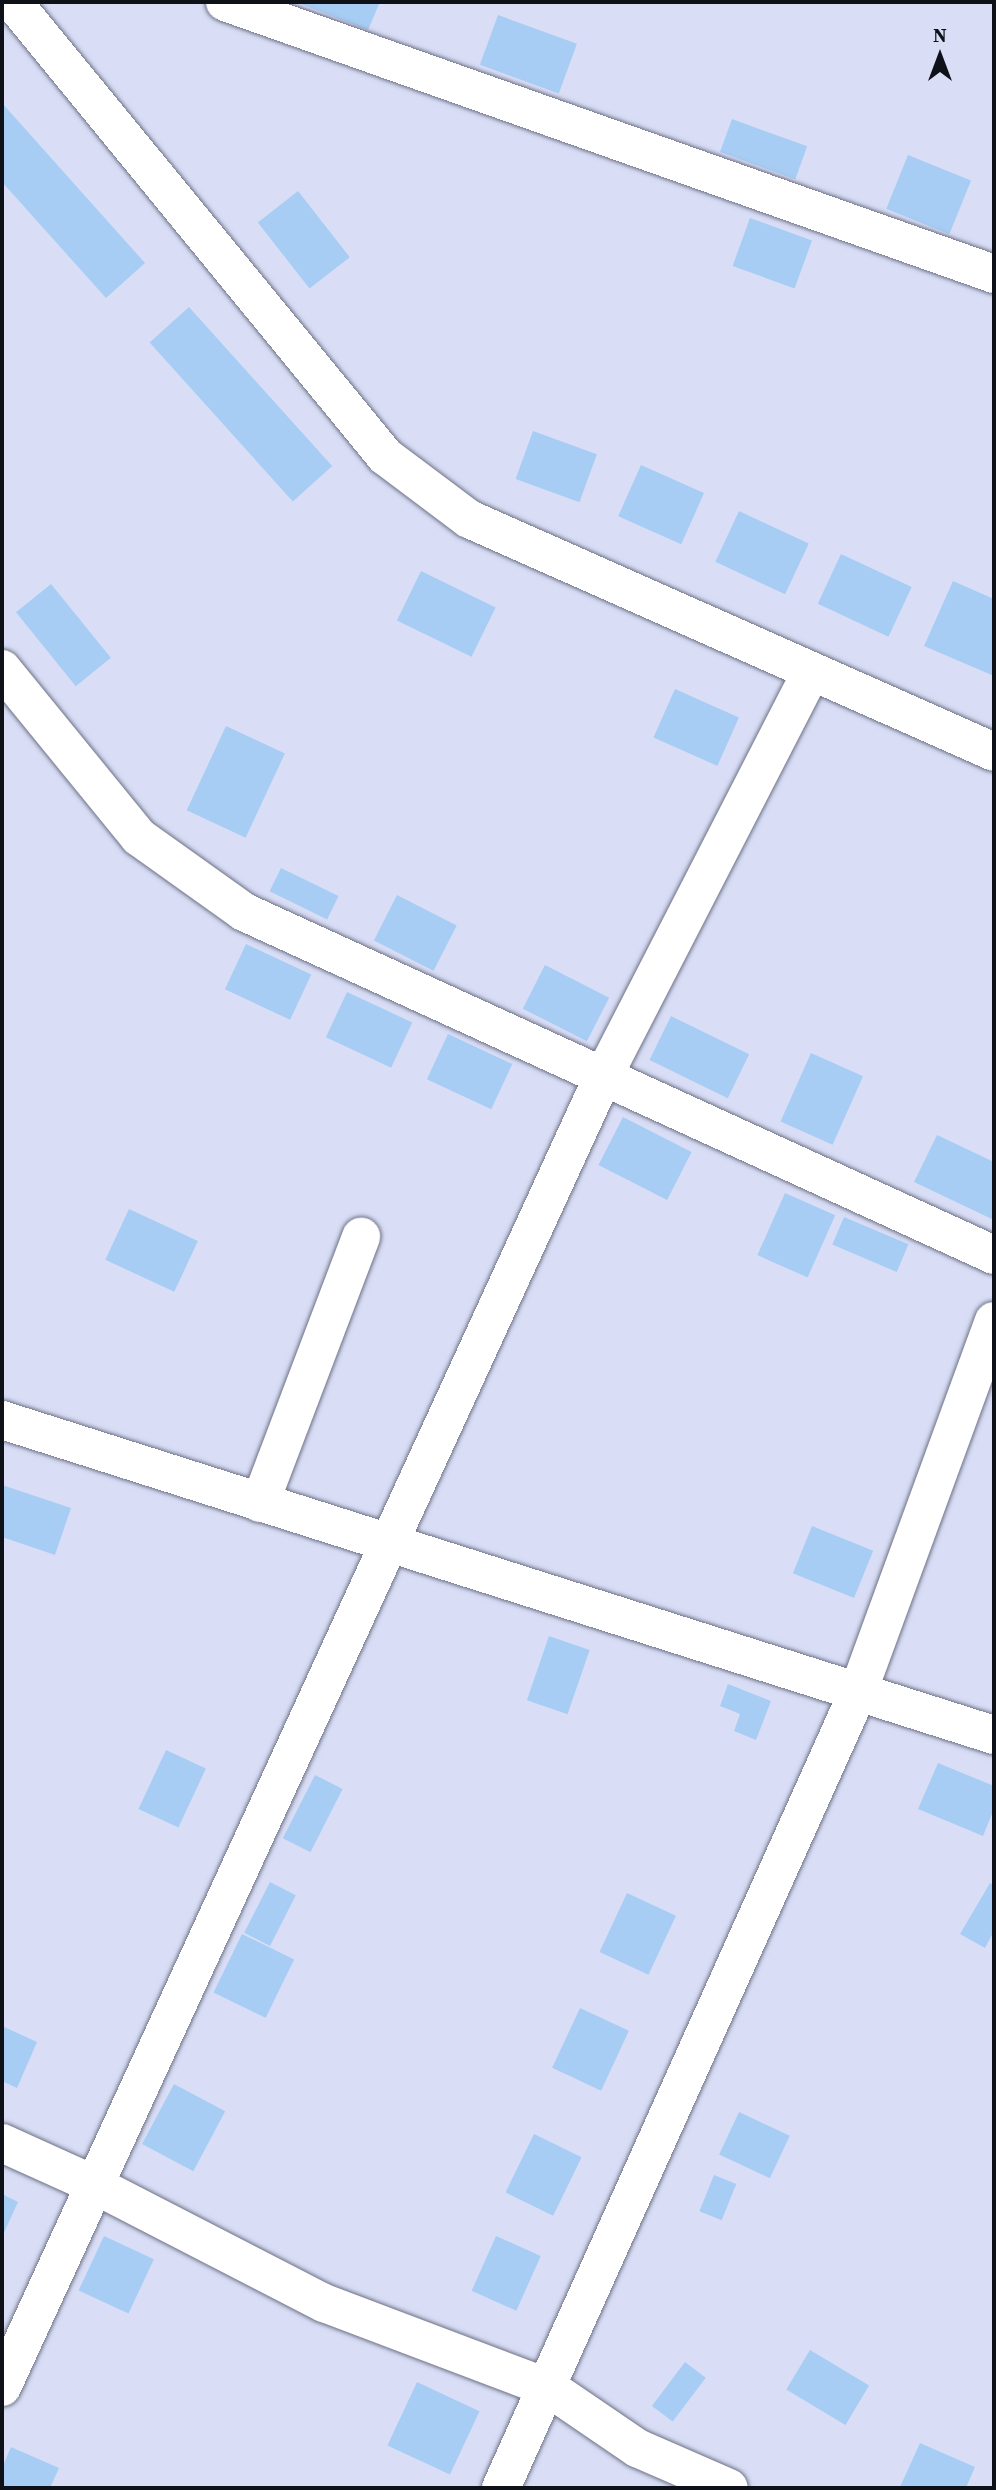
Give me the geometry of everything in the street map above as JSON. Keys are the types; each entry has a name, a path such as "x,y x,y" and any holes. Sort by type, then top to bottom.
{"street":[{"path":"13,2 385,456 470,519 811,673 994,752"},
{"path":"225,2 994,274"},
{"path":"2,668 139,838 244,912 602,1079 994,1255"},
{"path":"2,2387 93,2183 602,1079 811,673"},
{"path":"260,1503 361,1237"},
{"path":"500,2488 549,2388 858,1692 994,1321"},
{"path":"2,1420 994,1735"},
{"path":"2,2143 93,2183 324,2303 549,2388 637,2448 729,2488"}],"building":[{"path":"296,2 380,2 368,30"},
{"path":"498,15 577,44 559,94 480,65"},
{"path":"2,103 145,263 106,298 2,182"},
{"path":"732,119 807,146 795,179 720,152"},
{"path":"908,155 971,180 949,234 886,209"},
{"path":"298,191 350,257 310,289 258,222"},
{"path":"750,218 812,241 795,288 733,266"},
{"path":"189,307 332,466 293,501 150,342"},
{"path":"533,431 597,454 579,502 516,479"},
{"path":"641,465 704,493 681,544 618,516"},
{"path":"739,511 809,544 785,594 715,562"},
{"path":"841,554 912,587 888,637 818,604"},
{"path":"421,571 496,607 471,657 397,620"},
{"path":"953,581 994,599 994,676 924,646"},
{"path":"51,584 111,658 76,686 16,612"},
{"path":"675,689 739,717 717,766 653,737"},
{"path":"226,726 285,753 246,838 187,810"},
{"path":"281,868 339,896 327,919 270,891"},
{"path":"397,895 457,925 434,971 374,940"},
{"path":"246,944 311,974 290,1020 225,989"},
{"path":"545,965 609,998 587,1041 523,1009"},
{"path":"347,992 412,1022 391,1068 326,1037"},
{"path":"671,1016 749,1054 728,1098 650,1060"},
{"path":"448,1034 512,1064 491,1109 427,1079"},
{"path":"811,1053 863,1076 833,1145 780,1122"},
{"path":"623,1117 692,1152 667,1200 598,1165"},
{"path":"937,1135 994,1162 994,1220 914,1182"},
{"path":"785,1193 835,1215 808,1277 757,1255"},
{"path":"129,1209 198,1241 174,1292 105,1260"},
{"path":"844,1217 908,1244 897,1272 832,1245"},
{"path":"2,1485 71,1508 55,1555 2,1537"},
{"path":"812,1526 873,1551 854,1598 793,1573"},
{"path":"549,1636 590,1650 568,1714 527,1700"},
{"path":"728,1684 771,1701 756,1740 734,1731 740,1714 720,1706"},
{"path":"166,1750 206,1769 178,1828 139,1809"},
{"path":"938,1763 994,1786 994,1809 983,1836 918,1809"},
{"path":"315,1775 343,1789 310,1852 283,1838"},
{"path":"270,1882 296,1895 270,1946 244,1933"},
{"path":"990,1883 994,1885 994,1931 985,1948 960,1934"},
{"path":"627,1893 676,1916 648,1975 600,1952"},
{"path":"242,1934 294,1959 266,2018 214,1992"},
{"path":"580,2008 629,2031 601,2091 552,2068"},
{"path":"2,2026 37,2042 17,2088 2,2081"},
{"path":"174,2084 225,2111 193,2171 142,2144"},
{"path":"739,2112 790,2136 770,2178 719,2155"},
{"path":"534,2134 582,2157 553,2216 506,2192"},
{"path":"714,2175 736,2184 722,2220 699,2211"},
{"path":"2,2194 18,2202 2,2237"},
{"path":"104,2236 154,2259 128,2314 79,2290"},
{"path":"496,2236 541,2256 516,2311 472,2291"},
{"path":"810,2350 869,2386 845,2425 786,2389"},
{"path":"685,2362 706,2378 673,2422 652,2406"},
{"path":"417,2382 480,2411 450,2475 387,2445"},
{"path":"920,2443 975,2467 966,2488 900,2487"},
{"path":"11,2447 59,2468 50,2488 2,2488 2,2468"}]}
